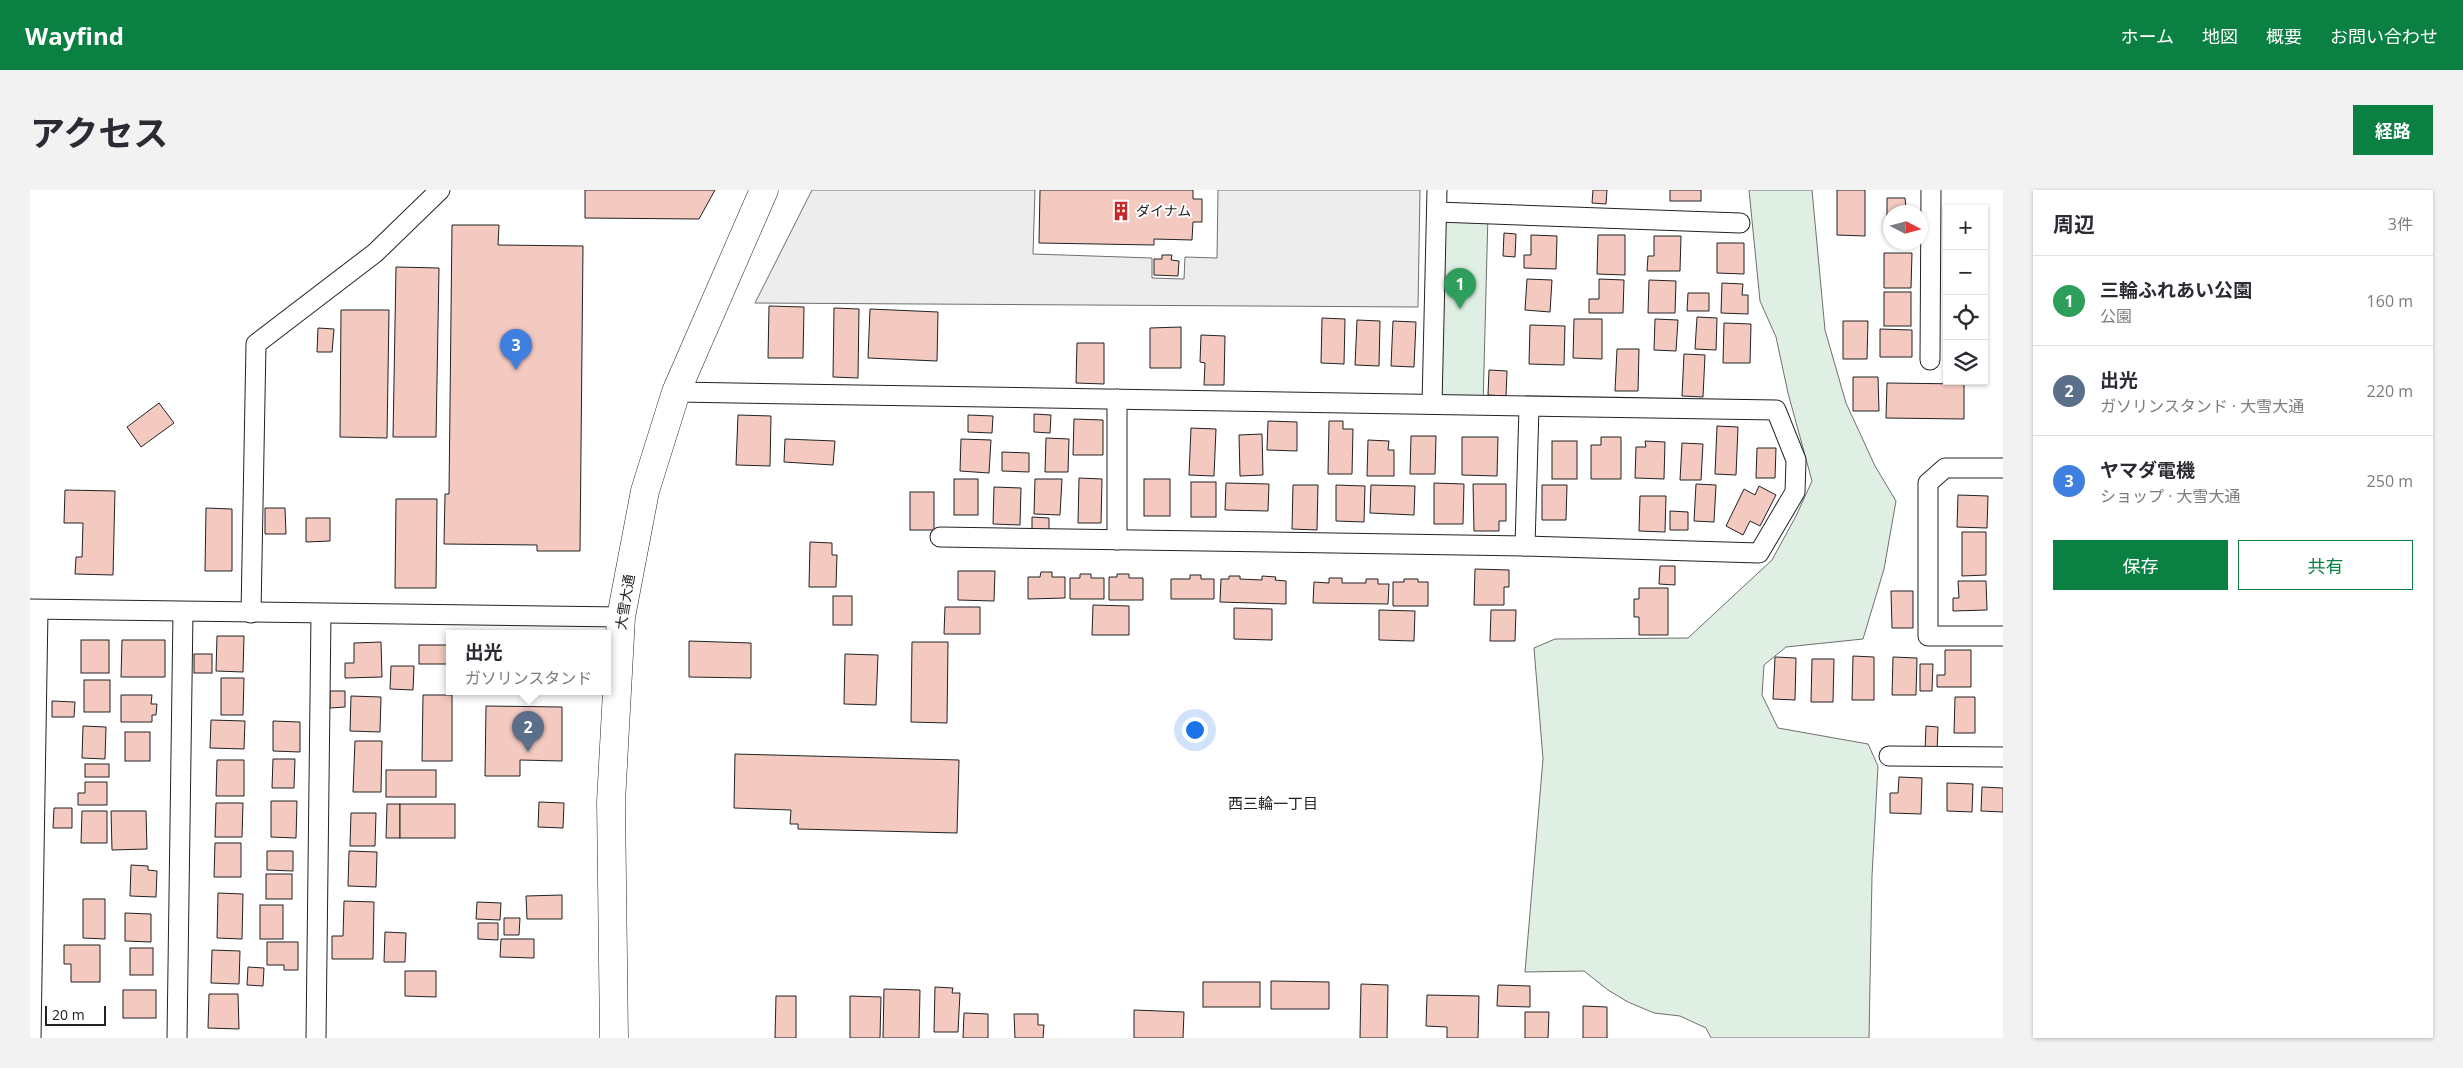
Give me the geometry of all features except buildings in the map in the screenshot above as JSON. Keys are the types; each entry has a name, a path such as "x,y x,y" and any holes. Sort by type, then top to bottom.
{"highway":[{"name":"大雪大通","path":"614,1038 611,802 621,617 645,490 676,392 764,190"}],"street":[{"path":"251,613 256,344 375,253 440,190"},
{"path":"1432,404 1437,190"},
{"path":"1930,360 1931,190"},
{"path":"1436,212 1740,223"},
{"path":"676,392 1776,410 1796,460 1795,492 1759,553 1525,546 940,537"},
{"path":"1117,399 1117,540"},
{"path":"1525,546 1529,407"},
{"path":"2003,468 1945,468 1928,483 1928,636 2003,636"},
{"path":"31,1038 34,610 621,617"},
{"path":"177,1038 183,612"},
{"path":"316,1038 321,614"},
{"path":"1889,756 2003,758"}],"green space":[{"path":"1749,190 1812,190 1825,330 1846,403 1875,466 1896,501 1884,569 1863,639 1786,647 1764,665 1762,695 1778,728 1868,744 1878,766 1872,876 1869,1038 1711,1038 1706,1028 1680,1016 1654,1013 1628,1002 1608,990 1584,971 1525,972 1543,759 1534,648 1555,639 1688,638 1772,560 1796,516 1812,481 1788,393 1776,337 1760,301"},
{"path":"1437,212 1488,214 1483,406 1432,404"}],"shaded area":[{"path":"812,190 1035,190 1033,254 1152,258 1152,278 1184,279 1185,257 1217,258 1218,190 1420,190 1418,307 755,303"}],"place":[{"name":"ダイナム","path":"1121,211"},
{"name":"三輪ふれあい公園","path":"1460,309"},
{"name":"ヤマダ電機","path":"516,370"},
{"name":"出光","path":"528,752"}],"district":[{"name":"西三輪一丁目","path":"1273,804"}]}
